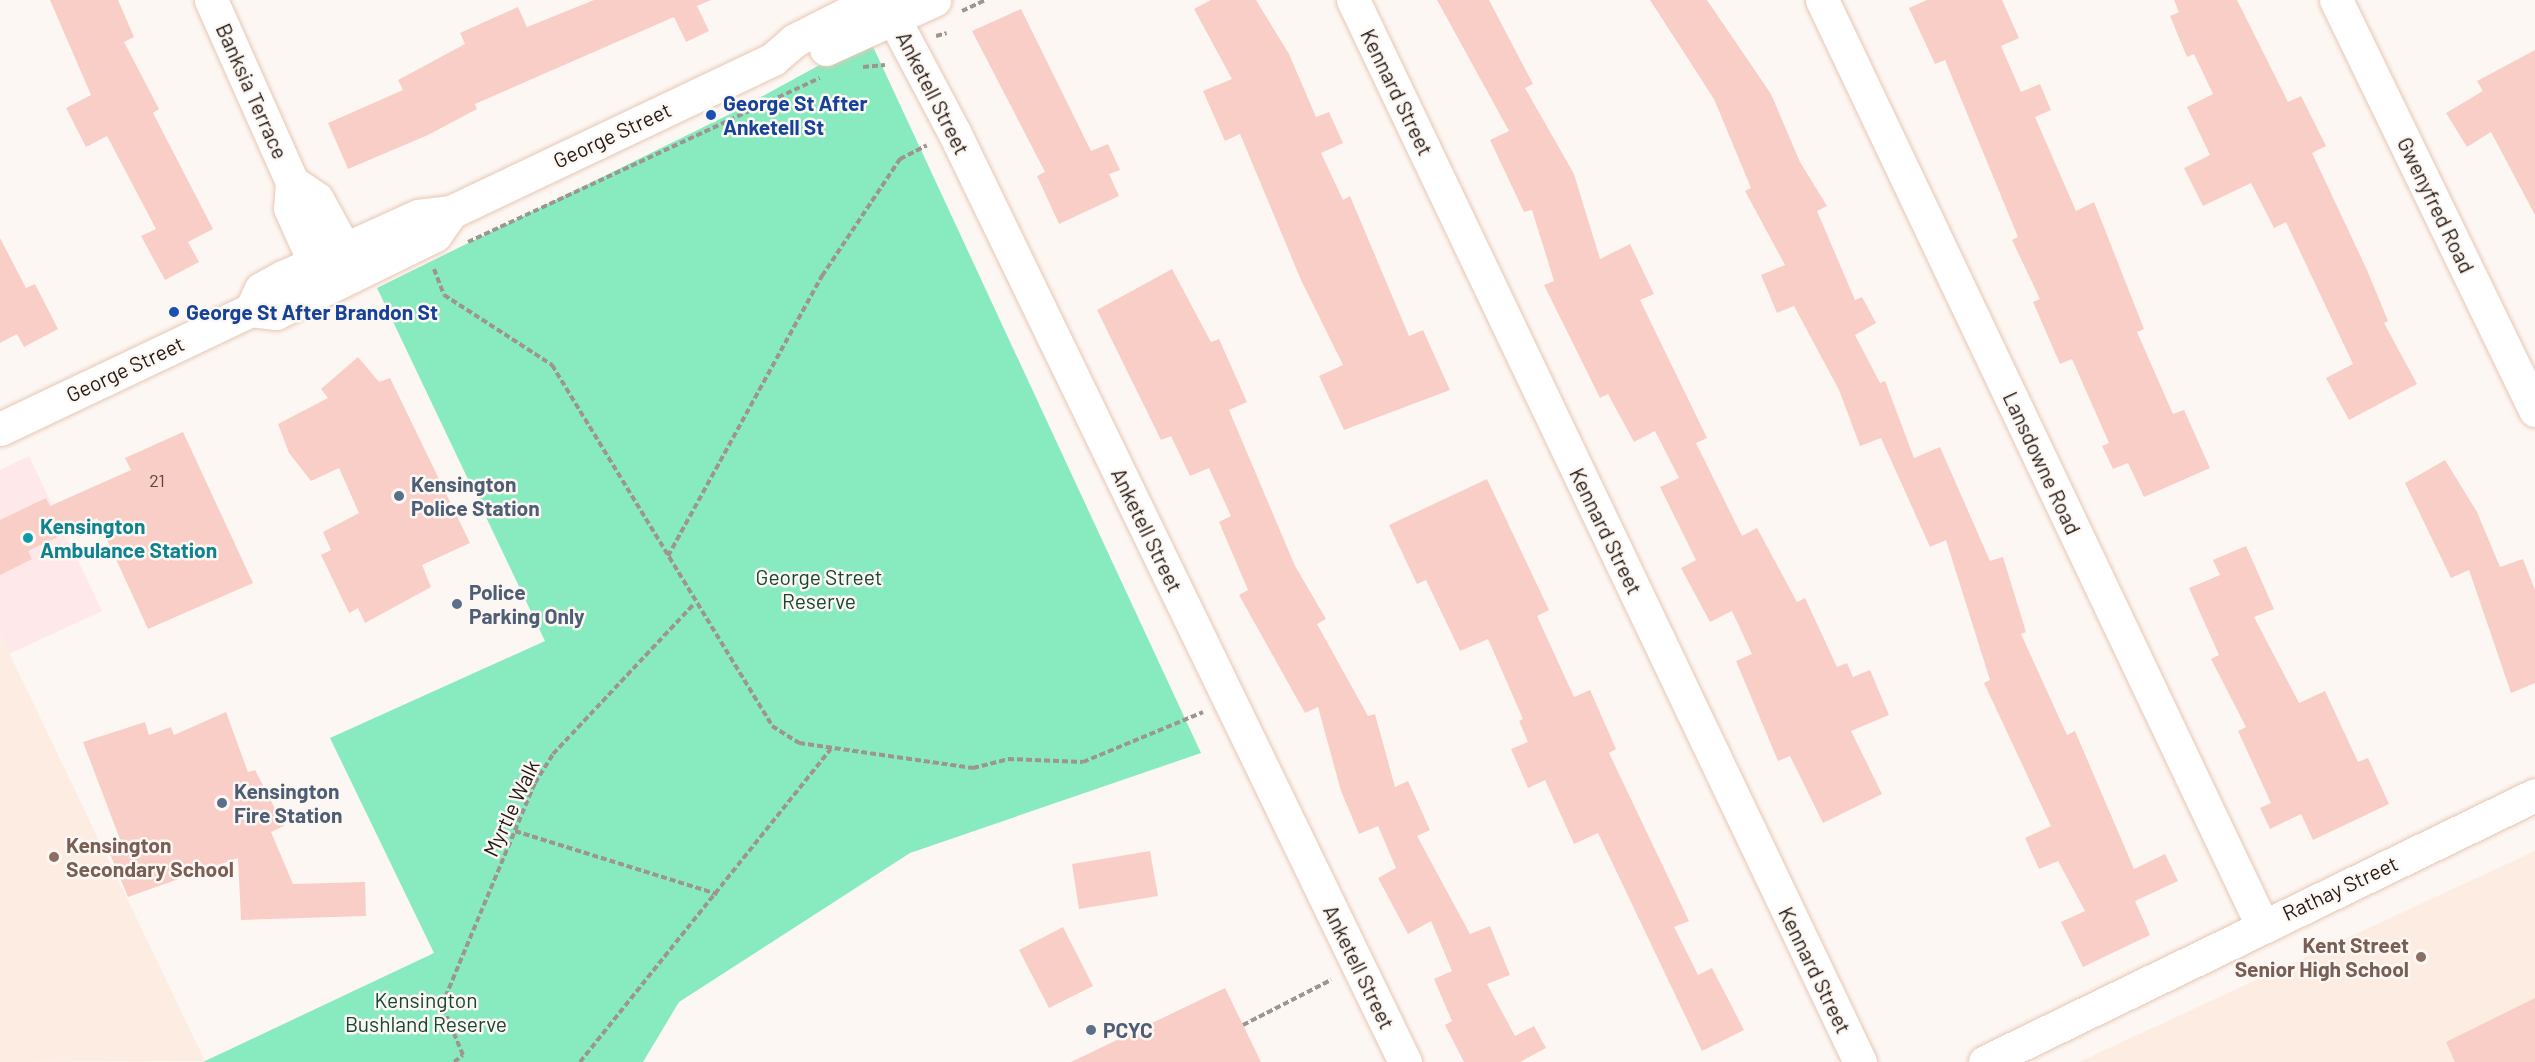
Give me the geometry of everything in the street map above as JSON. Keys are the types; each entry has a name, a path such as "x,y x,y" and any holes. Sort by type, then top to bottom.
{"street":[{"name":"Banksia Terrace","path":"211,0 292,182 290,208 320,276"},
{"name":"George Street","path":"0,429 251,310 261,289 320,276 350,261 418,216 451,212 773,59 802,61 884,6 934,0"},
{"name":"Kennard Street","path":"1353,0 1860,1062"},
{"name":"Lansdowne Road","path":"1822,0 2262,925"},
{"name":"Gwenyfred Road","path":"2336,0 2535,410"},
{"name":"Anketell Street","path":"884,6 954,132 1405,1062"},
{"name":"Banksia Terrace","path":"292,182 317,199 350,261"},
{"name":"Rathay Street","path":"1985,1062 2262,925 2535,795"}],"path":[{"path":"852,66 859,65"},
{"path":"462,245 824,76"},
{"path":"667,557 822,276 900,159 954,132"},
{"path":"430,260 444,295 552,365 772,726 799,743 974,768 1008,759 1083,762 1230,701"},
{"name":"Myrtle Walk","path":"466,1062 442,1005 515,831 553,754 695,603"},
{"path":"580,1062 831,749"},
{"path":"515,831 717,894"},
{"path":"1243,1025 1358,966"},
{"path":"454,1062 463,1055"}],"shaded area":[{"path":"29,456 102,611 9,654 0,634 0,470"},
{"name":"Kensington Secondary School","path":"0,634 205,1061 0,1062"},
{"name":"Kent Street Senior High School","path":"2535,851 2535,1062 2079,1062"}],"green space":[{"name":"George Street Reserve","path":"869,38 1201,753 910,853 679,1002 643,1062 203,1062 434,953 330,738 545,641 377,288 728,115"}],"building":[{"path":"50,0 118,0 134,37 124,42 159,109 153,113 213,229 188,242 199,262 165,280 141,236 156,229 107,136 86,147 66,108 91,95"},
{"path":"594,0 711,0 697,6 709,31 686,42 674,17 475,104 477,109 428,135 348,169 328,123 403,90 398,80 465,44 460,33 518,7 527,27"},
{"path":"1211,0 1256,0 1289,54 1316,117 1329,112 1343,143 1321,153 1343,200 1350,196 1409,336 1423,330 1450,390 1344,430 1319,376 1343,365 1301,280 1240,134 1225,141 1203,91 1232,79 1194,9"},
{"path":"1437,0 1489,0 1533,84 1525,88 1574,174 1600,259 1630,244 1654,294 1640,300 1707,438 1696,443 1742,536 1757,528 1797,602 1805,598 1837,667 1847,663 1853,677 1870,670 1889,715 1851,731 1882,794 1823,823 1790,756 1778,761 1736,661 1752,654 1732,611 1710,622 1681,568 1696,560 1660,487 1679,478 1655,431 1634,442 1608,394 1600,398 1544,285 1554,281 1532,210 1524,212 1490,140 1509,131"},
{"path":"1650,0 1707,0 1771,94 1800,162 1827,206 1817,211 1855,300 1862,297 1876,323 1855,335 1880,383 1885,381 1914,458 1940,447 1990,561 2003,557 2026,632 2021,634 2067,735 2075,731 2134,869 2165,854 2178,881 2135,901 2150,935 2083,967 2061,922 2085,911 2058,861 2039,869 2025,838 2051,826 1984,683 1990,680 1946,540 1930,547 1881,438 1860,446 1839,390 1794,306 1777,313 1761,275 1785,265 1745,191 1751,188 1714,99"},
{"path":"1927,0 2002,0 2019,38 2001,46 2021,92 2040,84 2051,110 2035,117 2076,211 2094,202 2144,329 2137,332 2173,414 2184,410 2210,468 2144,497 2128,463 2113,469 2102,446 2109,443 2072,359 2060,364 2033,302 2040,299 2012,240 2018,237 1945,60 1935,64 1909,8"},
{"path":"2174,0 2237,0 2288,102 2301,96 2326,146 2312,153 2367,270 2388,321 2384,323 2417,384 2349,420 2326,378 2353,364 2286,222 2274,228 2251,183 2203,206 2184,168 2210,155 2187,107 2213,94 2194,54 2187,57 2170,16 2179,12"},
{"path":"1021,9 1091,151 1108,144 1120,170 1109,174 1119,196 1059,224 1037,176 1045,172 972,31"},
{"path":"2535,50 2535,215 2491,132 2467,147 2446,113 2483,91 2477,81"},
{"path":"0,238 26,288 35,284 58,329 24,347 17,334 0,343"},
{"path":"1172,269 1211,342 1219,339 1247,402 1229,410 1295,566 1326,619 1317,624 1368,716 1375,714 1395,787 1408,781 1430,830 1417,836 1470,934 1490,926 1510,975 1487,984 1515,1036 1534,1026 1546,1048 1520,1062 1464,1062 1445,1025 1452,1021 1434,979 1452,971 1431,921 1408,934 1378,878 1396,868 1378,826 1359,834 1341,791 1318,707 1305,713 1239,595 1248,590 1219,522 1231,516 1209,468 1190,476 1171,436 1161,440 1097,310"},
{"name":"Kensington Police Station","path":"358,357 379,382 390,378 470,543 422,565 431,587 365,623 358,608 349,613 321,555 331,550 323,532 359,513 339,468 311,481 289,453 278,424 328,398 321,389"},
{"path":"183,432 253,583 148,629 97,518 28,551 32,559 0,575 0,520 46,498 50,506 131,470 125,458"},
{"path":"2445,460 2477,512 2500,567 2523,559 2535,590 2535,683 2511,693 2469,570 2451,578 2405,483"},
{"path":"1487,479 1549,610 1537,616 1574,697 1590,690 1616,749 1609,753 1689,921 1674,927 1698,975 1712,968 1744,1030 1702,1051 1598,833 1574,844 1545,780 1528,788 1511,749 1528,742 1519,721 1523,719 1488,639 1460,651 1426,580 1417,584 1389,525"},
{"path":"2246,546 2274,609 2254,617 2299,703 2325,691 2358,762 2368,758 2389,804 2313,840 2301,814 2270,829 2260,808 2271,803 2238,731 2246,727 2211,659 2219,655 2189,588 2220,575 2213,560"},
{"path":"226,712 248,772 255,770 284,826 271,832 293,884 365,882 366,916 241,920 238,858 128,897 107,847 121,842 83,742 145,722 149,735 171,727 174,735"},
{"path":"1150,851 1158,896 1079,909 1072,864"},
{"path":"1063,927 1093,986 1049,1008 1019,950"},
{"path":"1225,988 1261,1062 1071,1062"},
{"path":"2535,998 2535,1062 2455,1062 2446,1042"}],"place":[{"name":"George St After Anketell St","path":"711,115"},
{"name":"George St After Brandon St","path":"174,312"},
{"name":"Kensington Police Station","path":"399,496"},
{"name":"Kensington Ambulance Station","path":"28,538"},
{"name":"Police Parking Only","path":"457,604"},
{"name":"Kensington Fire Station","path":"222,803"},
{"name":"Kensington Secondary School","path":"54,857"},
{"name":"Kent Street Senior High School","path":"2421,957"},
{"name":"PCYC","path":"1091,1030"}],"park label":[{"name":"Kensington Bushland Reserve","path":"426,1012"}]}
